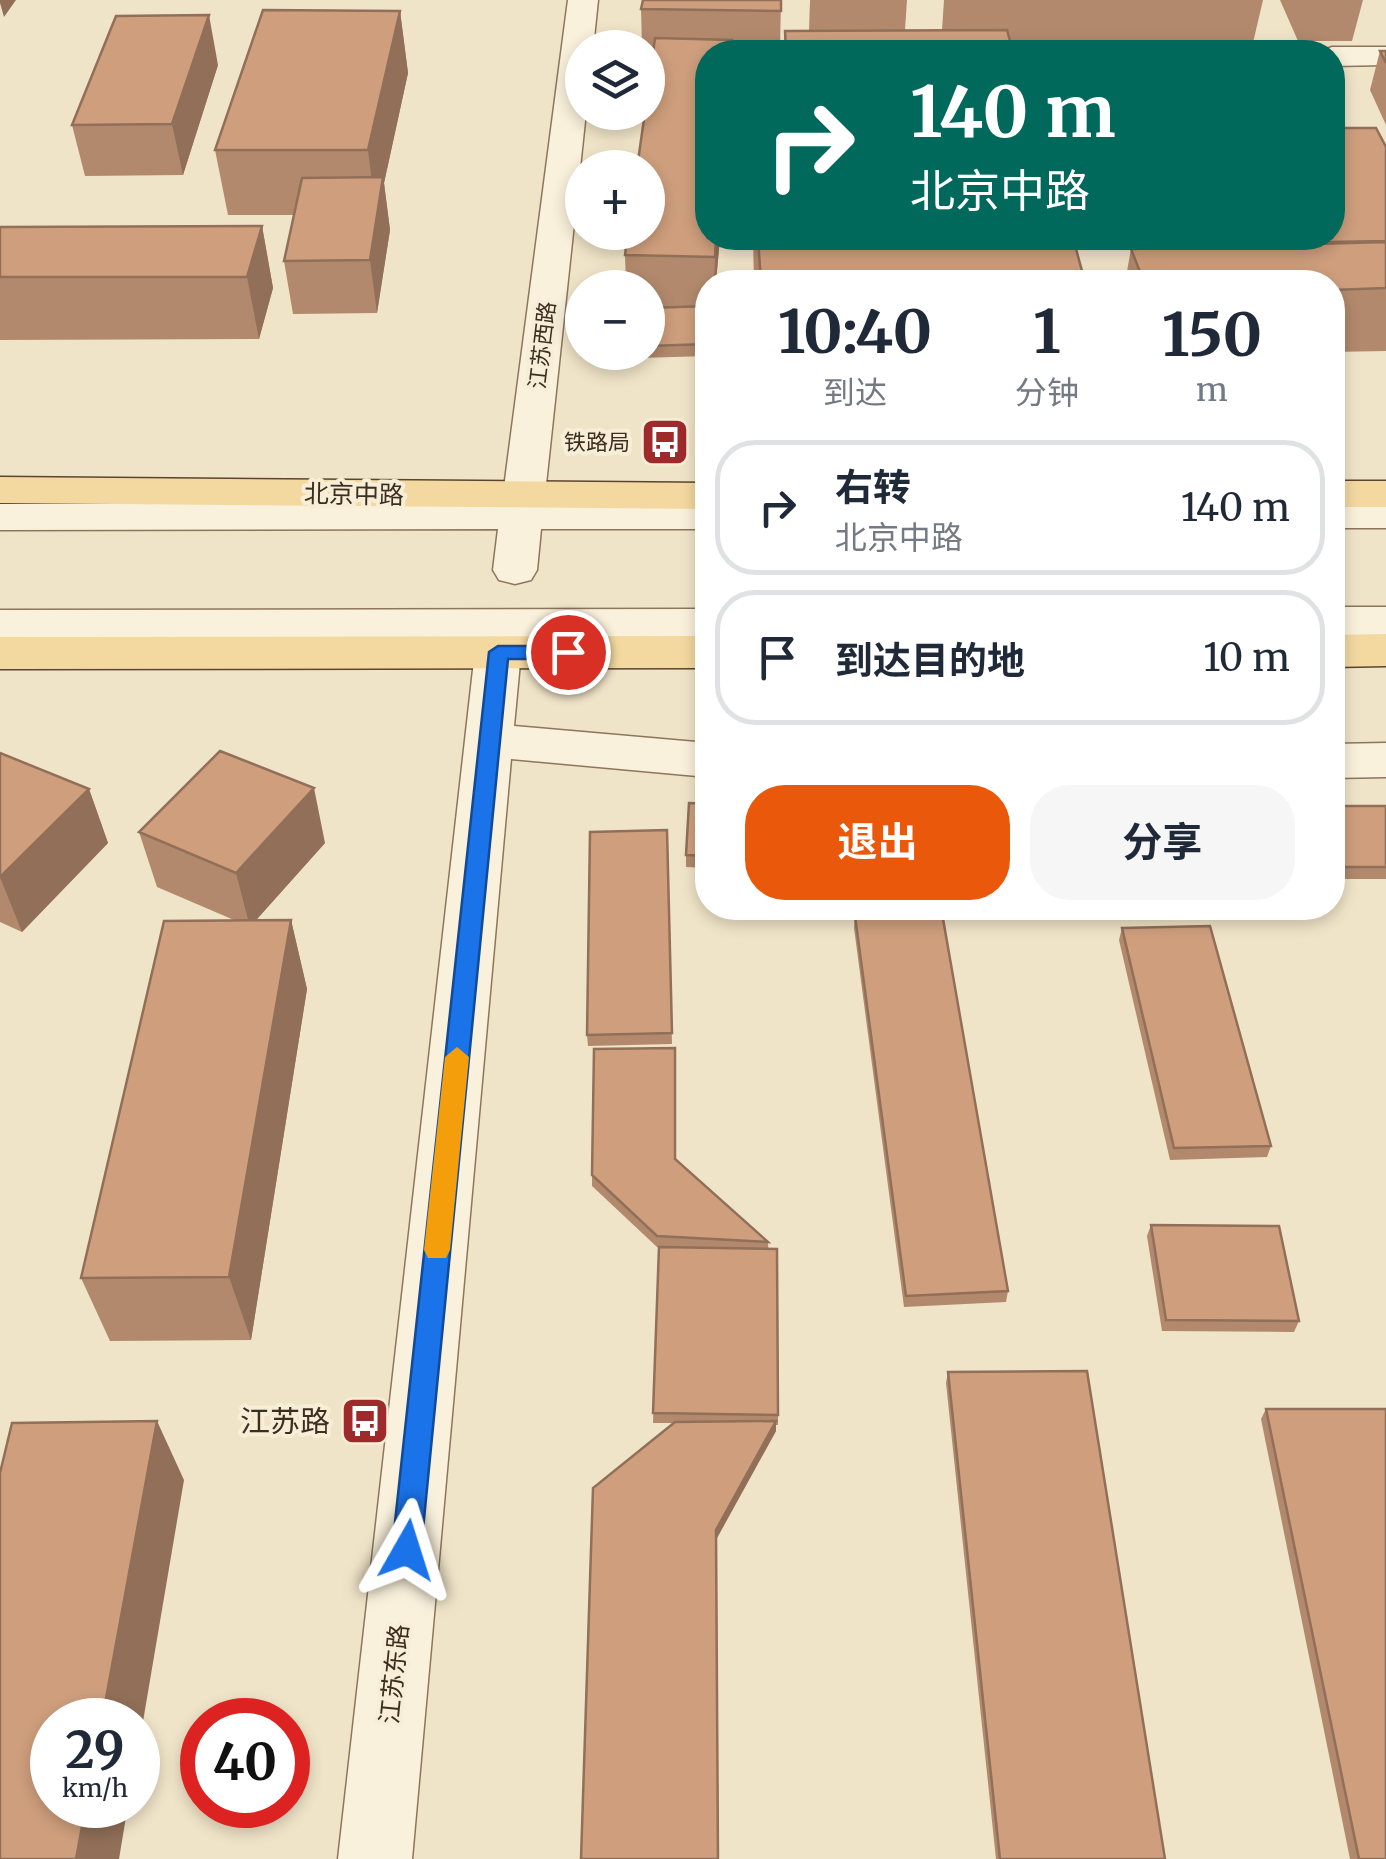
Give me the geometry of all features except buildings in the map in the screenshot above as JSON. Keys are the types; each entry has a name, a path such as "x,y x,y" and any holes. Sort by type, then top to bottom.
{"main road":[{"name":"北京中路","path":"0,490 522,506 695,497"},
{"path":"1345,494 1386,494"},
{"path":"1345,650 1386,650"},
{"path":"0,653 695,652"}],"street":[{"name":"江苏西路","path":"581,30 583,0"},
{"path":"1345,56 1386,56"},
{"name":"江苏西路","path":"515,570 570,130"},
{"path":"0,517 522,506 695,515"},
{"path":"1345,515 1386,515"},
{"path":"1345,622 1386,622"},
{"path":"0,625 695,624"},
{"name":"江苏东路","path":"376,1859 498,652"},
{"path":"489,740 695,759"},
{"path":"1345,761 1386,760"}],"slow traffic":[{"path":"437,1250 457,1057"}],"place":[{"name":"铁路局","path":"665,442"},
{"name":"江苏路","path":"365,1421"}],"route":[{"path":"407,1550 498,652 568,652"}]}
